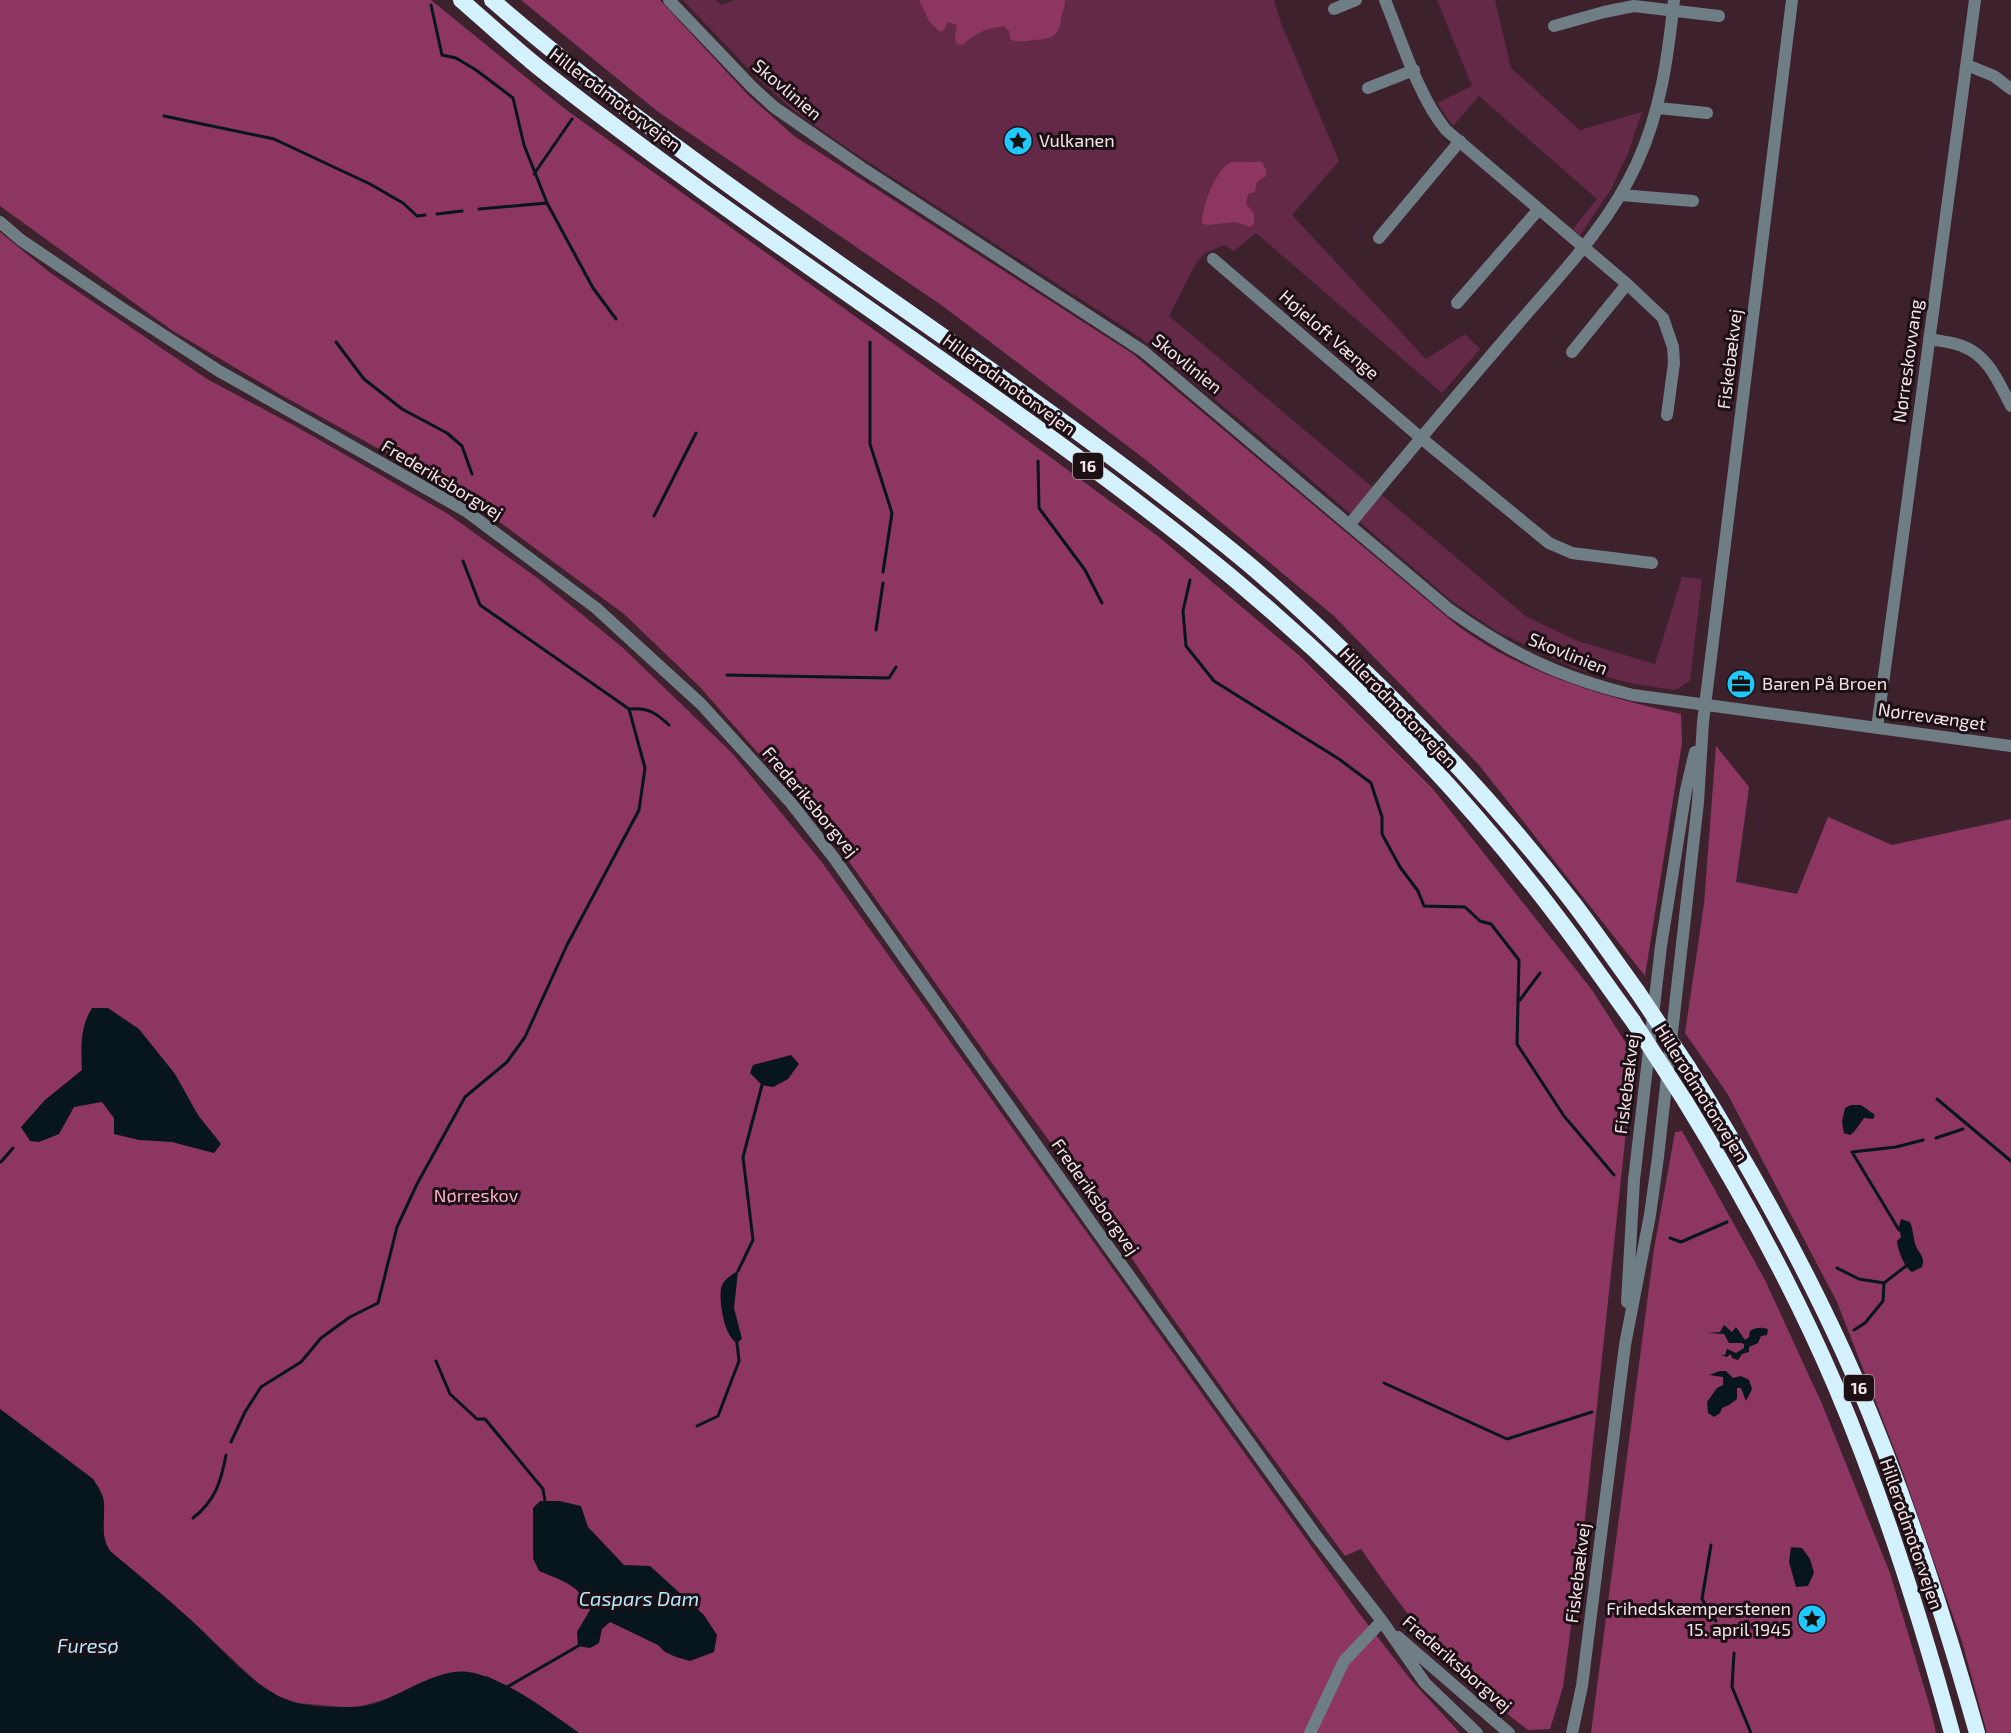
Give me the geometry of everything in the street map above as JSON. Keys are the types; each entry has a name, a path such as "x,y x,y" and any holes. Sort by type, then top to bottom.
{"highway":[{"name":"Hillerødmotorvejen","path":"461,0 534,63 632,139 1113,484 1193,546 1337,672 1379,713 1495,840 1558,918 1633,1021 1685,1101 1753,1219 1801,1311 1835,1385 1898,1548 1929,1647 1952,1733"},
{"name":"Hillerødmotorvejen","path":"492,0 547,48 644,123 1123,465 1250,566 1326,634 1395,701 1513,830 1574,904 1688,1067 1761,1190 1819,1301 1855,1378 1919,1542 1977,1733"}],"street":[{"name":"Skovlinien","path":"669,0 774,107 862,168 1143,351 1450,610 1497,642 1544,667 1590,684 1633,695 1705,705"},
{"path":"1334,9 1356,0"},
{"path":"1385,0 1425,97 1437,118 1460,141 1582,248 1627,284 1663,318 1673,347 1674,363 1667,416"},
{"name":"Fiskebækvej","path":"1572,1733 1582,1686 1625,1346 1650,1215 1658,1157 1698,802 1703,722 1792,0"},
{"name":"Nørreskovvang","path":"1877,728 1976,0"},
{"path":"1350,524 1582,248 1621,195 1639,161 1658,108 1674,5"},
{"path":"1554,26 1634,6 1674,5 1719,16"},
{"path":"1967,65 1994,76 2011,89"},
{"path":"1368,88 1414,70"},
{"path":"1658,108 1707,113"},
{"path":"1379,238 1460,141"},
{"path":"1621,195 1694,201"},
{"path":"1457,303 1539,209"},
{"name":"Frederiksborgvej","path":"0,222 21,240 219,371 466,511 596,608 701,704 791,803 823,842 1317,1537 1382,1621 1425,1683 1478,1733"},
{"name":"Højeloft Vænge","path":"1213,259 1421,438 1549,543 1572,553 1652,563"},
{"path":"1572,352 1627,284"},
{"path":"1929,339 1962,346 1980,356 1994,372 2011,406"},
{"name":"Nørrevænget","path":"1705,705 2011,746"},
{"name":"Fiskebækvej","path":"1625,1346 1634,1180 1661,946 1686,790 1703,722"},
{"name":"Frederiksborgvej","path":"1310,1733 1344,1661 1382,1621"},
{"name":"Frederiksborgvej","path":"1382,1621 1509,1733"}],"shaded area":[{"path":"683,0 716,0 722,5 734,0 1274,0 1281,23 1339,161 1292,215 1426,359 1465,334 1480,349 1442,393 1256,233 1234,251 1224,245 1205,253 1195,265 1169,316 1527,617 1578,641 1655,664 1682,577 1702,579 1690,681 1675,690 1630,683 1574,668 1498,632 1453,602 1141,338 856,154 793,110 760,81"},
{"path":"1437,0 1495,0 1511,68 1580,130 1642,112 1628,153 1611,189 1580,235 1573,229 1597,199 1479,96 1453,126 1437,103 1472,86"}],"green space":[{"path":"0,0 431,0 565,109 975,402 1159,537 1301,657 1433,789 1592,990 1634,1056 1584,1528 1563,1687 1550,1729 1528,1730 1482,1694 1418,1627 1361,1549 1345,1556 1236,1408 1088,1193 1002,1077 838,846 699,686 624,614 501,523 428,476 283,396 173,331 0,206"},
{"path":"521,0 660,0 749,96 794,136 1133,354 1459,627 1500,653 1548,675 1614,697 1681,714 1682,743 1645,976 1479,765 1334,616 1146,460 944,307 657,111"},
{"path":"919,0 1065,0 1058,30 1049,38 1015,41 1010,39 1009,31 1004,26 982,32 963,45 957,44 955,38 957,25 947,22 945,29 940,32 929,21"},
{"path":"1261,161 1266,170 1266,176 1257,182 1255,192 1248,194 1246,204 1254,213 1254,224 1250,227 1236,222 1207,225 1202,223 1210,192 1223,168 1232,163"},
{"name":"Nørreskov","path":"0,232 49,272 207,379 297,427 448,514 536,577 622,647 732,753 821,861 1359,1613 1411,1680 1460,1733 579,1733 540,1706 487,1676 355,1708 297,1703 278,1696 258,1683 170,1601 110,1551 104,1534 103,1498 93,1479 0,1409"},
{"path":"1716,746 1749,787 1736,882 1797,894 1828,817 1892,845 2011,819 2011,1733 1987,1733 1962,1642 1900,1464 1837,1302 1727,1093 1685,1033 1704,904"},
{"path":"1682,1131 1765,1280 1822,1404 1890,1573 1936,1733 1591,1733 1654,1249 1675,1132"}],"water":[{"path":"92,1008 108,1008 139,1029 175,1074 198,1115 221,1144 214,1153 172,1142 139,1140 114,1134 114,1118 102,1102 74,1107 59,1134 39,1142 30,1141 21,1127 45,1100 82,1070 83,1030"},
{"path":"791,1055 799,1064 788,1079 773,1087 762,1085 750,1073 753,1065"},
{"path":"1851,1105 1861,1105 1875,1115 1873,1119 1864,1118 1850,1135 1844,1133 1842,1122 1845,1108"},
{"path":"1901,1219 1910,1222 1916,1246 1923,1260 1922,1267 1912,1272 1904,1262 1897,1241 1901,1237 1899,1227"},
{"path":"738,1271 734,1308 742,1339 737,1343 732,1339 726,1326 722,1310 721,1288 730,1276"},
{"path":"1724,1325 1732,1332 1736,1327 1745,1340 1752,1330 1768,1329 1767,1335 1761,1336 1758,1343 1749,1347 1749,1352 1742,1354 1738,1360 1732,1358 1731,1354 1727,1357 1721,1355 1725,1355 1727,1349 1736,1353 1744,1348 1744,1344 1729,1343 1724,1334 1708,1333 1720,1332"},
{"path":"1726,1371 1733,1378 1741,1376 1749,1380 1752,1389 1746,1401 1741,1388 1737,1388 1737,1399 1722,1408 1720,1413 1714,1417 1708,1413 1707,1402 1717,1388 1723,1385 1723,1377 1709,1375"},
{"name":"Furesø","path":"0,1409 93,1479 103,1498 104,1534 110,1551 190,1619 240,1668 267,1690 282,1698 305,1705 357,1707 385,1700 432,1678 456,1672 468,1672 482,1675 511,1688 579,1733 0,1733"},
{"name":"Caspars Dam","path":"540,1501 559,1501 581,1506 588,1527 624,1565 650,1566 704,1615 717,1635 714,1652 690,1661 676,1657 665,1652 658,1645 610,1622 602,1629 599,1643 590,1648 578,1646 577,1632 590,1610 586,1602 570,1585 539,1571 533,1558 533,1508"},
{"path":"1791,1547 1802,1548 1810,1559 1814,1573 1808,1586 1796,1587 1789,1562"}],"waterway":[{"path":"431,5 442,55 456,58 476,70 513,98 524,145 547,203 593,288 616,319"},
{"path":"164,116 274,139 370,184 403,203 417,216 425,215"},
{"path":"534,174 572,119"},
{"path":"479,209 547,203"},
{"path":"437,214 462,211"},
{"path":"336,342 364,379 402,409 447,433 462,446 472,474"},
{"path":"870,342 870,444 892,513 883,572"},
{"path":"654,516 696,433"},
{"path":"1038,461 1039,508 1085,570 1102,603"},
{"path":"463,561 480,605 629,709"},
{"path":"1190,580 1183,611 1186,646 1214,681 1339,759 1371,783 1382,817 1382,834 1400,867 1418,891 1424,906 1465,907 1480,921 1491,924 1519,960 1517,1044 1564,1116 1614,1175"},
{"path":"876,630 883,583"},
{"path":"727,675 889,678 896,667"},
{"path":"231,1442 245,1412 261,1387 301,1362 321,1338 350,1317 378,1303 397,1227 417,1184 465,1097 507,1062 525,1037 567,945 639,810 645,768 629,709 651,712 669,725"},
{"path":"1520,1000 1540,973"},
{"path":"738,1271 753,1240 743,1157 762,1085"},
{"path":"1937,1099 2011,1161"},
{"path":"1936,1138 1963,1129"},
{"path":"1899,1230 1852,1152 1896,1147 1923,1140"},
{"path":"1,1162 13,1148"},
{"path":"1670,1238 1681,1242 1727,1222"},
{"path":"1837,1268 1859,1279 1884,1283 1906,1266"},
{"path":"1854,1330 1865,1323 1883,1301 1884,1283"},
{"path":"697,1426 718,1416 739,1361 737,1343"},
{"path":"436,1361 450,1394 477,1419 485,1419 543,1489 545,1501"},
{"path":"1384,1383 1507,1439 1592,1412"},
{"path":"193,1518 212,1498 222,1474 226,1455"},
{"path":"1711,1545 1702,1599 1716,1621"},
{"path":"507,1687 578,1646"},
{"path":"1734,1653 1732,1687 1751,1733"}],"place":[{"name":"Vulkanen","path":"1018,141"},
{"name":"Baren På Broen","path":"1741,684"},
{"name":"Frihedskæmperstenen 15. april 1945","path":"1812,1619"}]}
